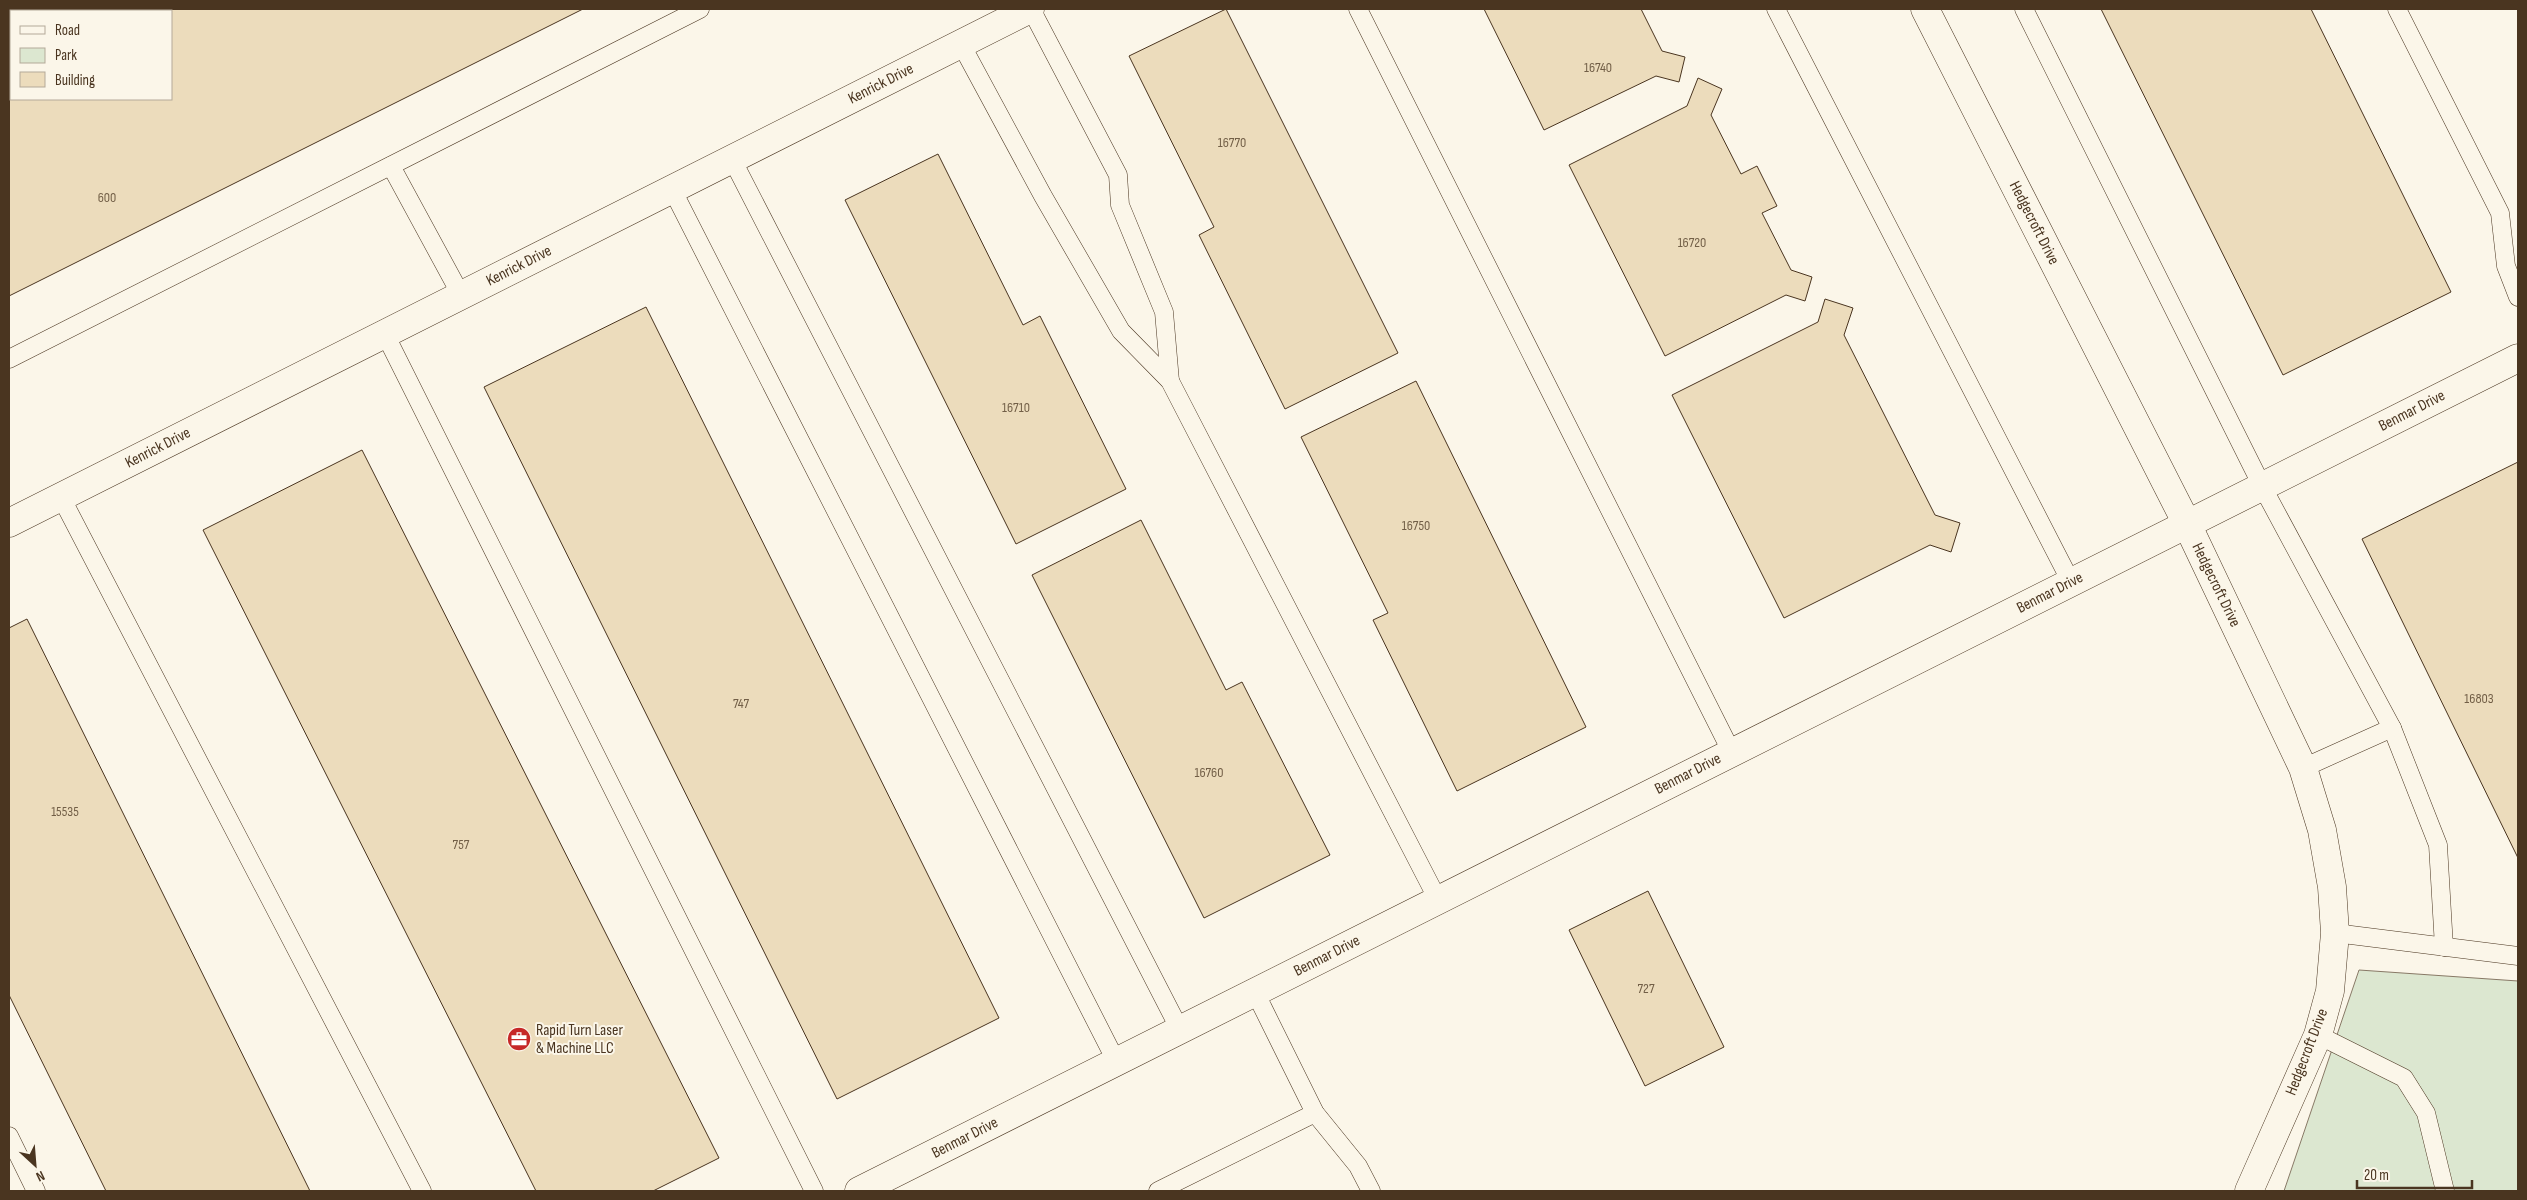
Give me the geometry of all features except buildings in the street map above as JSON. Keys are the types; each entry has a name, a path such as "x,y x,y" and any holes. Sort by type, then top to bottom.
{"street":[{"name":"Kenrick Drive","path":"9,523 1030,9"},
{"name":"Hedgecroft Drive","path":"1925,9 2187,524 2303,768 2322,830 2332,887 2334,933 2330,991 2318,1035 2249,1191"},
{"name":"Benmar Drive","path":"859,1191 2518,358"}],"lane":[{"path":"9,360 700,9"},
{"path":"1030,9 1118,175 1120,206 1164,312 1170,381"},
{"path":"1358,9 1732,753"},
{"path":"1776,9 2071,582"},
{"path":"2024,9 2262,486 2392,728 2438,845 2444,947"},
{"path":"2397,9 2500,213 2506,266 2518,297"},
{"path":"961,44 1043,196 1121,331 1170,381 1438,900"},
{"path":"732,159 1180,1030"},
{"path":"391,166 461,295"},
{"path":"672,189 1116,1061"},
{"path":"385,334 814,1191"},
{"path":"61,497 422,1191"},
{"path":"2303,768 2392,728"},
{"path":"2334,933 2518,956"},
{"path":"1255,992 1315,1112 1358,1166 1371,1191"},
{"path":"2318,1035 2404,1078 2426,1112 2445,1191"},
{"path":"1158,1191 1315,1112"},
{"path":"9,1136 36,1191"}],"green space":[{"path":"2359,970 2518,981 2518,1191 2284,1191"}],"place":[{"name":"Rapid Turn Laser & Machine LLC","path":"519,1039"}]}
